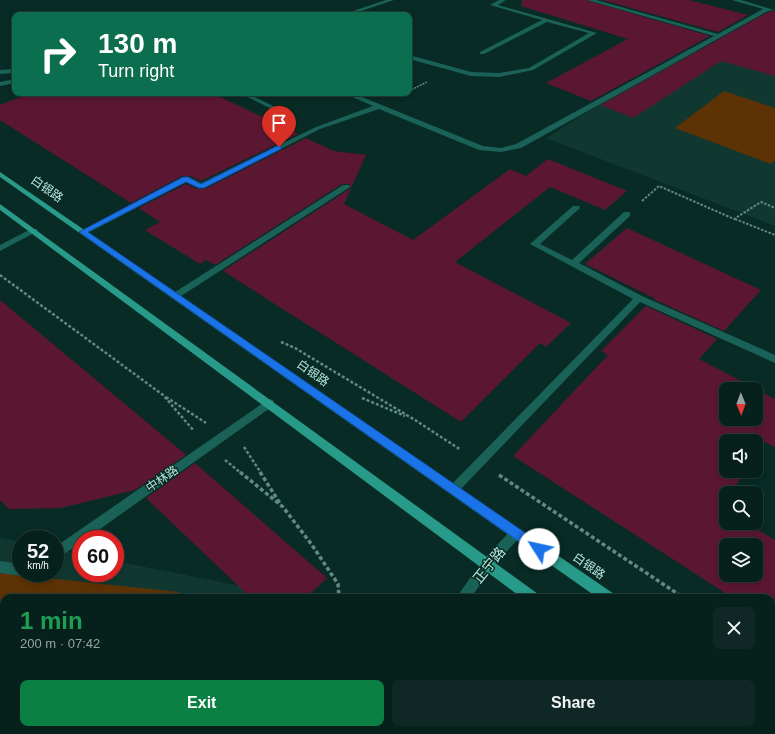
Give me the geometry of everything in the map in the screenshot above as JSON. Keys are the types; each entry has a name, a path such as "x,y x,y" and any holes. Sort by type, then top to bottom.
{"main road":[{"name":"白银路","path":"0,174 603,594"},
{"path":"0,206 528,594"}],"street":[{"path":"353,12 391,0"},
{"path":"412,58 471,74 499,75 531,69 594,33 493,5 503,0"},
{"path":"590,0 719,36"},
{"path":"735,0 772,10"},
{"path":"354,96 482,148 501,150 518,146 719,36 772,10"},
{"path":"482,53 546,20"},
{"path":"0,72 12,71"},
{"path":"0,84 12,82"},
{"path":"248,96 290,116"},
{"path":"83,232 186,179 201,186 318,128 380,106"},
{"path":"175,296 346,187"},
{"path":"576,208 534,244 639,298 775,359"},
{"path":"573,264 627,214"},
{"path":"0,248 34,231"},
{"path":"454,490 639,298"},
{"name":"中林路","path":"64,548 269,403"},
{"name":"正宁路","path":"466,594 487,564 516,533"},
{"path":"0,567 12,569"}],"path":[{"path":"412,90 429,81"},
{"path":"627,214 659,186 775,236"},
{"path":"734,219 761,202 775,208"},
{"path":"0,275 163,395 208,446 282,507"},
{"path":"275,340 308,356 415,420 678,594"},
{"path":"246,449 282,507 312,545 338,584 339,594"}],"shaded area":[{"path":"775,31 775,226 546,138 688,49 722,61"},
{"path":"724,91 775,108 775,160 771,164 675,128"},
{"path":"0,538 12,540 12,582 64,582 64,551 72,552 72,582 124,582 124,563 281,594 0,594"},
{"path":"0,573 12,574 12,582 64,582 64,580 72,581 72,582 179,592 179,594 0,594"}],"building":[{"path":"522,0 586,0 710,36 591,101 546,83 628,39 521,6"},
{"path":"602,0 689,0 748,15 718,32"},
{"path":"775,11 775,76 721,61 633,118 601,105 768,12"},
{"path":"23,96 218,96 298,134 201,181 190,176 182,176 131,203 0,120 0,105"},
{"path":"306,138 334,151 366,155 344,204 413,240 510,169 526,176 548,159 627,191 605,210 550,187 455,262 571,323 546,347 540,343 461,422 223,271 351,188 349,184 342,184 215,265 206,260 200,264 145,230 160,222 139,208 186,184 197,189 205,189"},
{"path":"627,228 761,290 724,331 653,299 654,298 585,264"},
{"path":"0,300 186,455 135,490 61,508 9,509 0,500"},
{"path":"646,306 717,339 699,359 743,382 719,382 719,426 763,426 763,393 775,399 775,447 764,442 763,444 763,434 719,434 719,478 741,478 735,486 719,486 719,530 758,530 775,540 775,594 727,594 513,456 608,355 601,351"},
{"path":"195,463 327,578 310,594 247,594 146,498"}],"route":[{"path":"279,147 201,186 186,179 83,232 539,549"}]}
